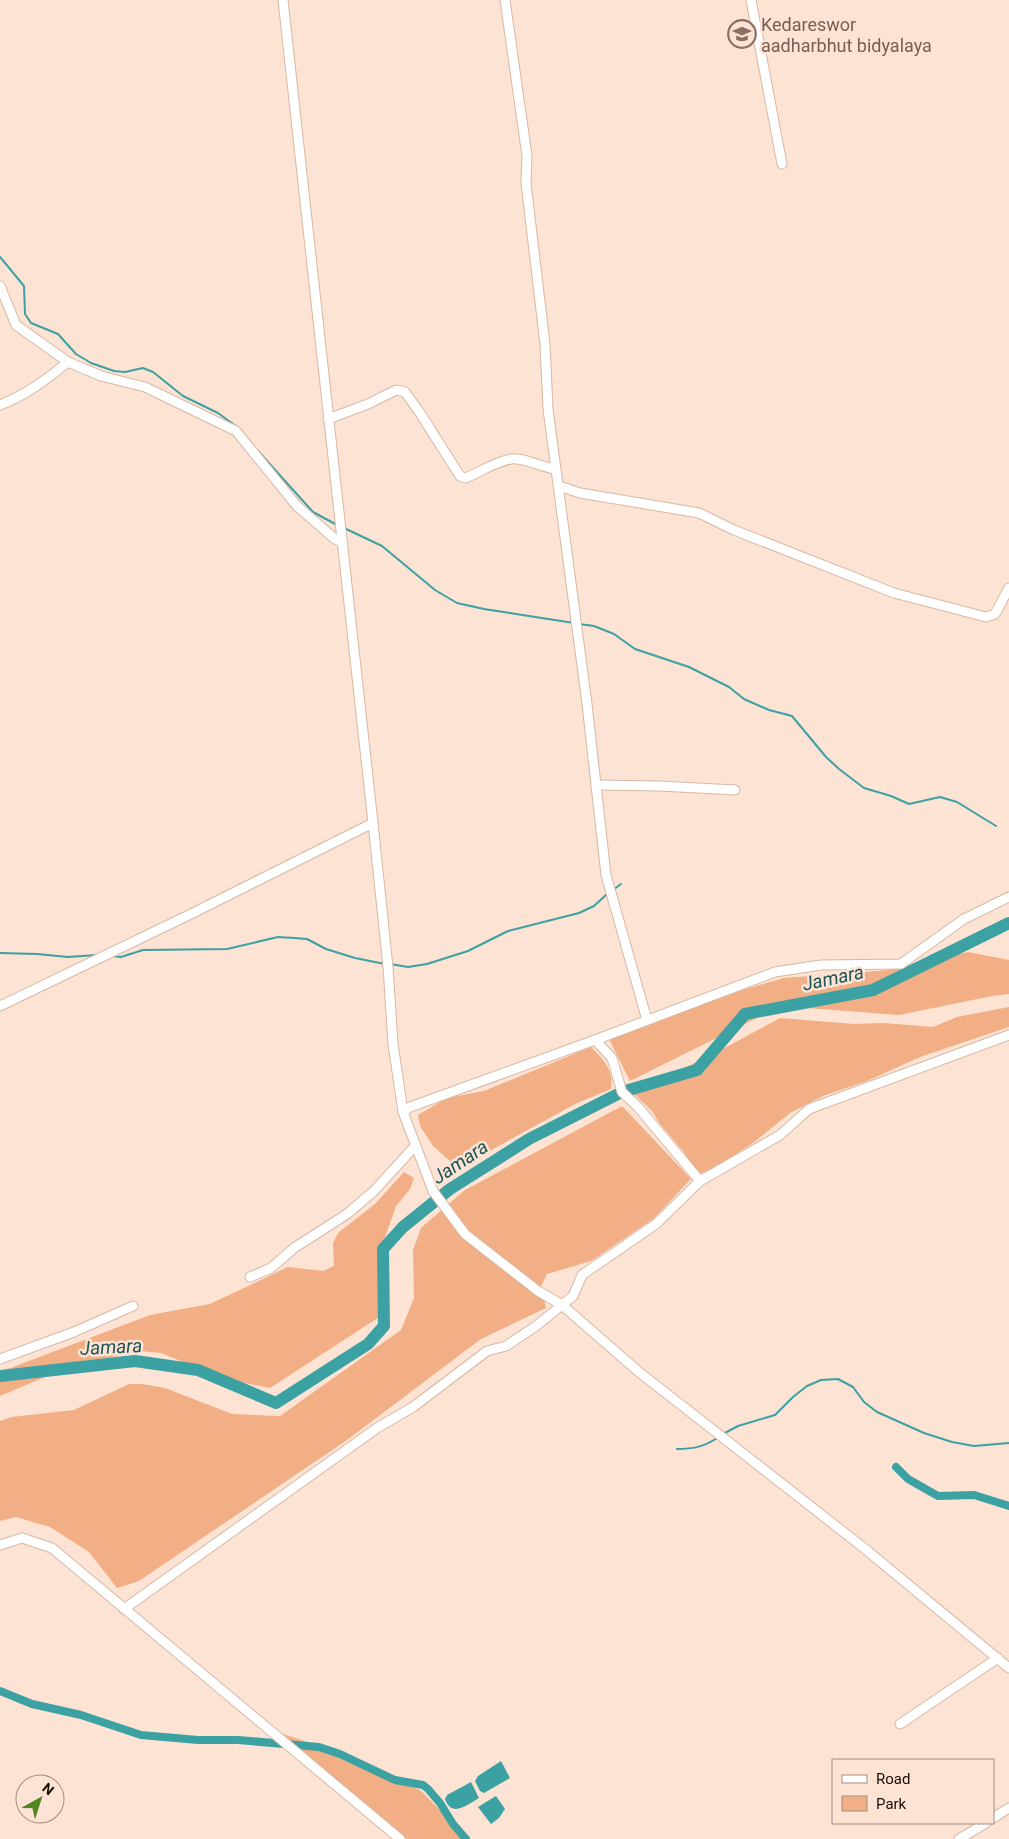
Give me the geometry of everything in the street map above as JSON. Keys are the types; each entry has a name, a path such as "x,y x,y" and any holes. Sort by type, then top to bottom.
{"street":[{"path":"282,0 373,823 388,967 393,1044 403,1112 433,1191 447,1212 466,1234 538,1291 562,1305 639,1372 864,1548 1009,1668"},
{"path":"505,0 527,156 526,183 545,344 548,409 606,875 647,1020"},
{"path":"750,0 782,164"},
{"path":"0,286 16,325 68,362 101,376 145,387 236,431 297,506 335,539 342,542"},
{"path":"0,404 22,395 68,362"},
{"path":"328,419 368,404 396,390 401,390 405,392 420,413 460,476 465,478 515,458 555,469"},
{"path":"558,486 580,493 699,512 734,530 894,593 986,617 995,614 1009,588"},
{"path":"596,785 734,790"},
{"path":"0,1006 191,914 373,823"},
{"path":"403,1112 410,1107 775,972 822,965 901,964 964,919 1009,897"},
{"path":"124,1609 378,1428 413,1406 487,1351 506,1346 536,1326 573,1296 582,1275 656,1224 700,1181 780,1135 808,1110 1009,1035"},
{"path":"595,1040 612,1058 622,1092 638,1107 700,1181"},
{"path":"250,1277 271,1268 294,1248 347,1214 374,1191 415,1146"},
{"path":"0,1359 74,1332 133,1306"},
{"path":"0,1545 22,1538 52,1548 400,1839"},
{"path":"900,1724 998,1658"},
{"path":"994,1817 1009,1808"},
{"path":"960,1839 984,1824"}],"green space":[{"path":"968,952 1009,960 1009,994 899,1015 781,1006 630,1081 609,1039 745,989 784,978 889,970"},
{"path":"1009,1007 1009,1027 920,1057 867,1081 823,1096 790,1113 753,1143 712,1169 699,1174 652,1111 633,1093 717,1052 780,1018 854,1024 883,1023 933,1027 957,1017"},
{"path":"591,1047 607,1066 611,1076 611,1089 577,1103 482,1155 461,1164 450,1161 433,1146 420,1126 418,1115 447,1098 484,1091"},
{"path":"622,1106 691,1179 653,1219 591,1261 547,1274 541,1286 546,1308 481,1339 347,1440 139,1581 117,1588 89,1552 50,1527 16,1517 0,1521 0,1421 12,1417 74,1410 129,1384 165,1388 232,1414 280,1416 401,1330 414,1298 413,1250 421,1228 465,1190"},
{"path":"404,1172 414,1178 410,1189 396,1206 384,1240 380,1289 384,1314 270,1388 225,1379 161,1353 139,1351 66,1368 0,1396 0,1372 150,1315 210,1304 288,1267 323,1271 334,1266 333,1243 338,1233 375,1204"},
{"path":"283,1734 341,1753 368,1769 420,1790 469,1839 407,1839"}],"water":[{"path":"501,1761 510,1778 484,1793 480,1791 475,1781 478,1776"},
{"path":"471,1782 479,1798 456,1809 448,1805 445,1799 447,1795"},
{"path":"496,1796 505,1809 499,1818 491,1824 478,1807"}],"waterway":[{"path":"0,257 24,286 25,314 31,323 58,334 76,354 91,363 114,371 125,372 143,368 153,372 183,396 218,413 237,427"},
{"path":"258,451 313,512 337,525"},
{"path":"344,528 382,546 435,590 457,603 574,623"},
{"path":"579,624 594,626 614,634 635,649 689,667 729,687 744,699 769,710 792,716 826,757 864,788 891,796 909,804 940,797 957,802 996,826"},
{"path":"613,890 621,884"},
{"path":"390,964 408,967 427,964 468,951 508,931 579,913 594,906 607,894"},
{"name":"Jamara","path":"0,1376 135,1361 198,1370 276,1403 368,1344 384,1326 383,1249 403,1227 450,1189 529,1139 622,1092 697,1070 745,1014 873,990 1009,923"},
{"path":"112,956 121,957 143,950 227,949 278,937 307,939 326,949 355,958 385,964"},
{"path":"0,953 68,957 97,955"},
{"path":"723,1434 738,1426 775,1415 807,1386 821,1380 838,1379 853,1387 864,1402 877,1412 924,1433 952,1442 974,1446 1009,1443"},
{"path":"677,1449 698,1447 717,1438"},
{"path":"896,1467 908,1479 938,1496 974,1495 1009,1506"},
{"path":"0,1691 32,1704 81,1715 141,1735 198,1740 238,1740 319,1747 340,1754 395,1780 423,1785 440,1803 453,1824 466,1839"}],"place":[{"name":"Kedareswor aadharbhut bidyalaya","path":"742,34"}]}
